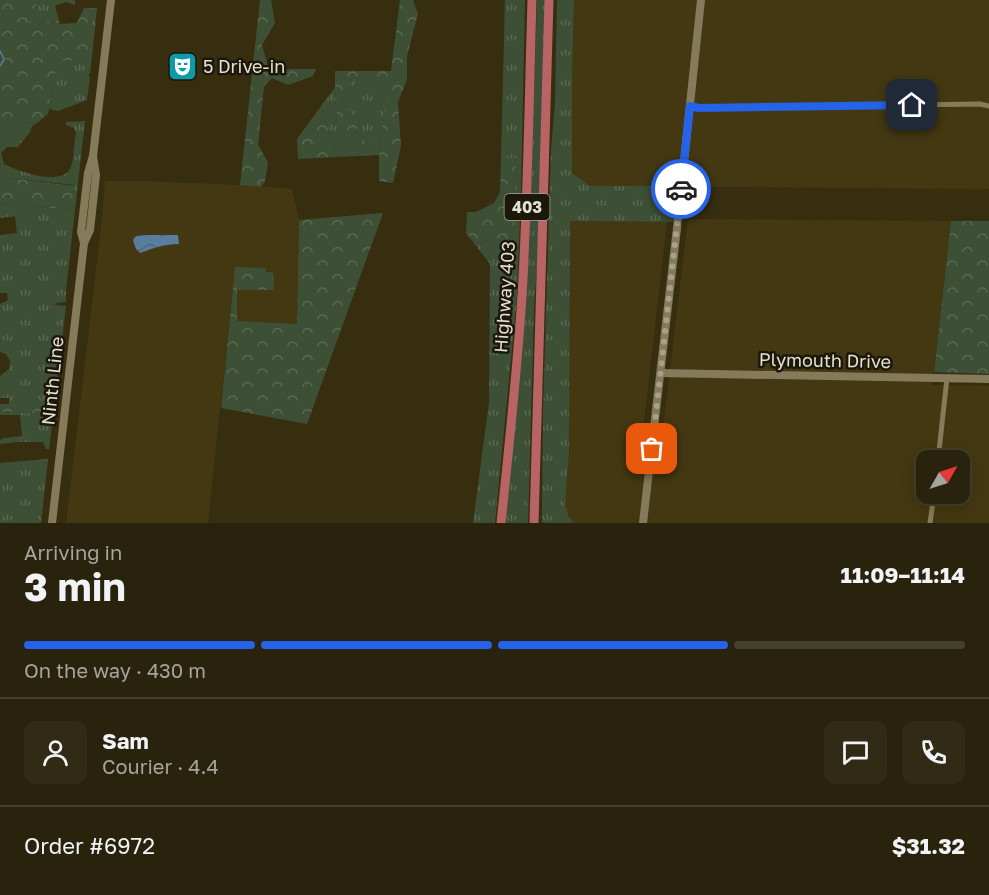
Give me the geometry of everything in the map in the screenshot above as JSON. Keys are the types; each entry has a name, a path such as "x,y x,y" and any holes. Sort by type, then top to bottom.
{"highway":[{"name":"Highway 403","path":"501,523 522,297 527,205 532,0"},
{"name":"Highway 403","path":"534,523 549,0"}],"street":[{"name":"Ninth Line","path":"52,523 84,243 81,232 88,172 93,156 111,0"},
{"path":"643,523 701,0"},
{"path":"690,106 699,108 980,104 989,106"},
{"name":"Plymouth Drive","path":"661,373 989,379"},
{"path":"939,450 947,378"},
{"path":"930,523 933,504"}],"shaded area":[{"path":"574,0 989,0 989,189 590,186 572,173"},
{"path":"105,181 292,189 299,220 297,324 237,321 237,290 274,290 266,268 235,267 208,523 66,523"},
{"path":"688,219 951,221 932,385 989,386 989,523 574,523 569,517 565,504 569,454 570,221 667,222 640,457 659,462"}],"green space":[{"path":"0,0 40,0 28,16 32,35 43,19 60,24 77,23 84,8 97,8 96,19 88,23 90,60 58,61 48,114 37,123 20,122 16,134 0,135"},
{"path":"40,0 75,0 75,5 66,2 55,6 60,24 43,19 32,36 28,16"},
{"path":"260,0 271,0 275,23 262,45 269,69 316,69 313,76 288,85 272,78 264,87 258,145 268,162 265,181 261,187 240,185"},
{"path":"400,0 413,0 418,14 407,56 407,80 398,102 401,146 393,183 379,181 382,127 390,90 353,77 341,102 360,122 353,137 373,144 364,152 347,153 337,122 335,71 391,71"},
{"path":"505,0 525,0 517,297 495,523 473,523 489,402 490,264 474,243 513,239 516,158 501,158"},
{"path":"537,0 545,0 528,523 505,523 529,251"},
{"path":"557,0 574,0 572,173 590,186 678,186 674,222 570,221 569,454 565,504 569,517 574,523 542,523 543,411"},
{"path":"96,19 87,100 58,111 49,109 58,61 88,23"},
{"path":"353,77 391,90 382,127 379,155 337,157 321,106 335,88 337,122 353,137 360,122 341,102"},
{"path":"321,106 337,157 298,159 297,139"},
{"path":"85,121 66,302 55,305 66,306 49,449 46,449 43,442 0,444 0,440 4,438 22,436 20,415 0,415 0,412 46,414 48,406 9,405 9,398 0,398 0,376 9,369 10,361 6,354 0,352 0,304 8,300 7,293 0,293 0,235 17,233 15,216 0,218 0,203 72,210 74,185 2,177 0,135 16,134 20,122 37,123 32,126 18,147 7,147 1,153 4,164 40,176 59,176 71,167 76,133 74,128 66,125 66,122"},
{"path":"501,158 516,158 514,239 474,243 466,233 467,212 476,212 494,203 500,192"},
{"path":"0,161 2,177 75,186 72,210 0,203"},
{"path":"383,213 307,424 221,408 235,267 266,268 266,272 273,272 274,290 237,290 237,321 297,324 299,220"},
{"path":"951,221 989,221 989,374 934,372"},
{"path":"0,404 48,405 47,414 0,412"},
{"path":"48,459 41,523 0,523 0,463"}],"water":[{"path":"178,235 179,244 140,253 133,240 136,236"}],"waterway":[{"path":"0,51 4,59 0,66"}],"way so far":[{"path":"652,449 681,189"}],"place":[{"name":"5 Drive-in","path":"182,67"}],"route":[{"path":"681,189 690,106 699,108 912,105"}]}
